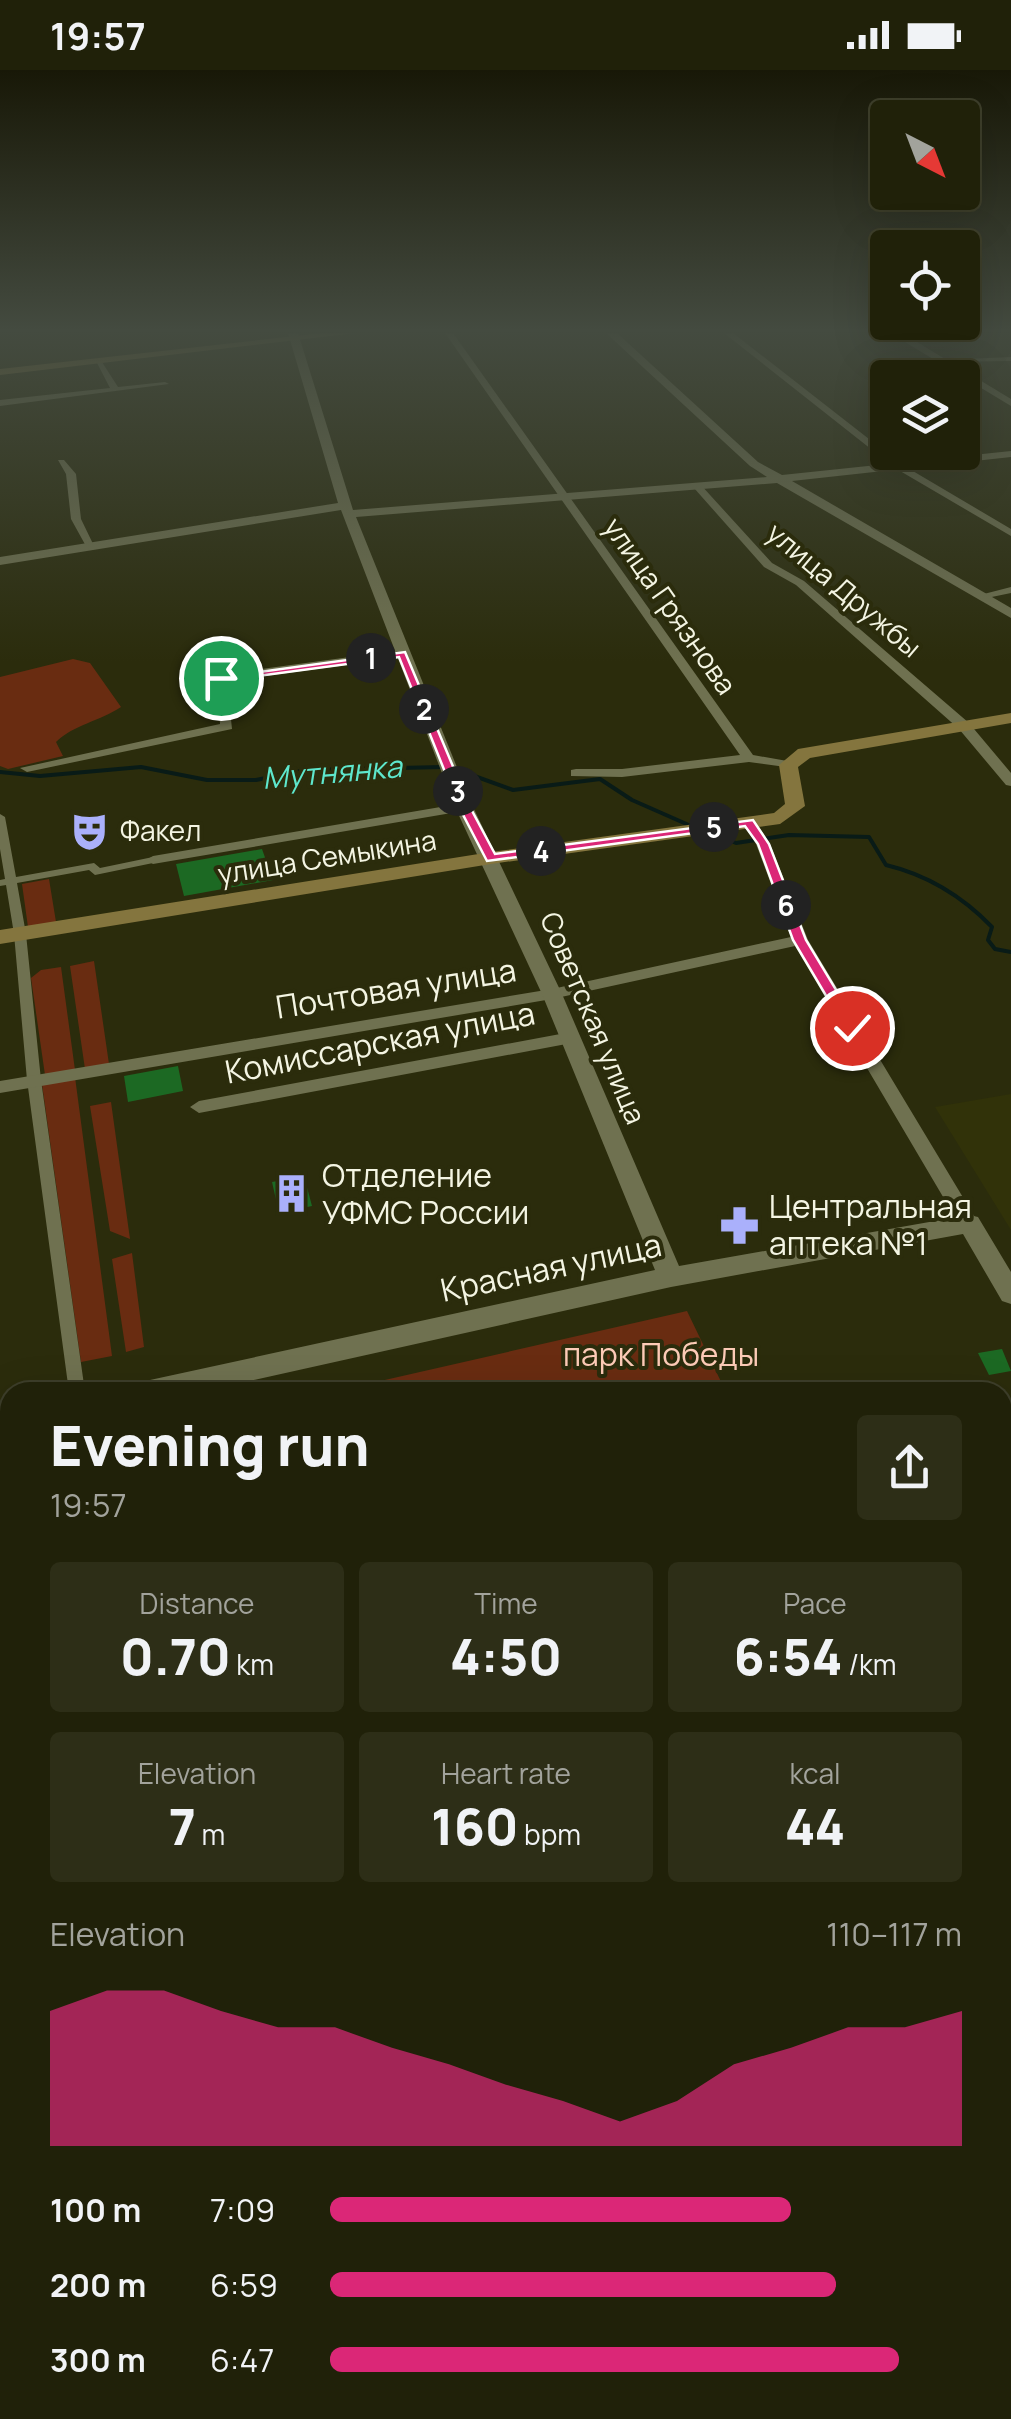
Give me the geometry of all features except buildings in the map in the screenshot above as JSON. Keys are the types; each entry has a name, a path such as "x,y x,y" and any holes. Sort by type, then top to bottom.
{"main road":[{"path":"788,765 804,752 1011,718"},
{"name":"улица Семыкина","path":"10,935 491,858 715,827 758,836 796,806 788,765"}],"street":[{"name":"Советская улица","path":"326,443 346,510 464,807 552,994 671,1278"},
{"name":"улица Грязнова","path":"528,443 749,758"},
{"path":"731,443 754,464 1011,614"},
{"path":"980,457 1011,454"},
{"path":"61,462 71,474 76,518 91,546"},
{"path":"0,561 346,510 696,486 870,469"},
{"path":"905,470 1011,534"},
{"name":"улица Дружбы","path":"696,486 768,565 800,583 964,726 1011,782"},
{"path":"982,596 1011,590"},
{"path":"27,768 227,726 221,678 402,654"},
{"path":"576,773 622,773 749,758 788,765"},
{"path":"6,882 94,866 95,872 464,807"},
{"path":"0,818 10,935 76,1382"},
{"path":"758,836 800,940 1011,1294"},
{"name":"Почтовая улица","path":"0,1087 552,994 800,940"},
{"name":"Комиссарская улица","path":"199,1107 571,1038"},
{"name":"Красная улица","path":"196,1382 671,1278 969,1224"}],"shaded area":[{"path":"1011,1094 1011,1230 935,1107"}],"green space":[{"path":"73,659 90,663 121,707 63,736 56,742 63,756 8,769 0,766 0,677"},
{"path":"49,879 56,922 28,927 22,884"},
{"path":"94,961 109,1064 85,1069 70,966"},
{"path":"61,967 75,1070 45,1075 31,978 41,970"},
{"path":"75,1077 112,1356 81,1362 42,1084"},
{"path":"111,1102 130,1239 110,1231 90,1106"},
{"path":"132,1253 144,1347 126,1352 112,1259"},
{"name":"парк Победы","path":"687,1311 721,1382 376,1382"}],"waterway":[{"name":"Мутнянка","path":"0,772 40,776 141,767 207,780 256,780 306,770 444,767"},
{"name":"Мутнянка","path":"455,769 513,790 600,779 632,800 691,826"},
{"name":"Мутнянка","path":"706,831 736,843 789,835 869,837 886,865 930,881 956,896 992,927 988,940 995,949 1011,952"}],"place":[{"name":"Факел","path":"90,831"},
{"name":"Отделение УФМС России","path":"292,1194"},
{"name":"Центральная аптека №1","path":"739,1225"}],"route":[{"path":"221,678 402,654 464,807 491,858 748,822 764,844 800,940 852,1028"}]}
